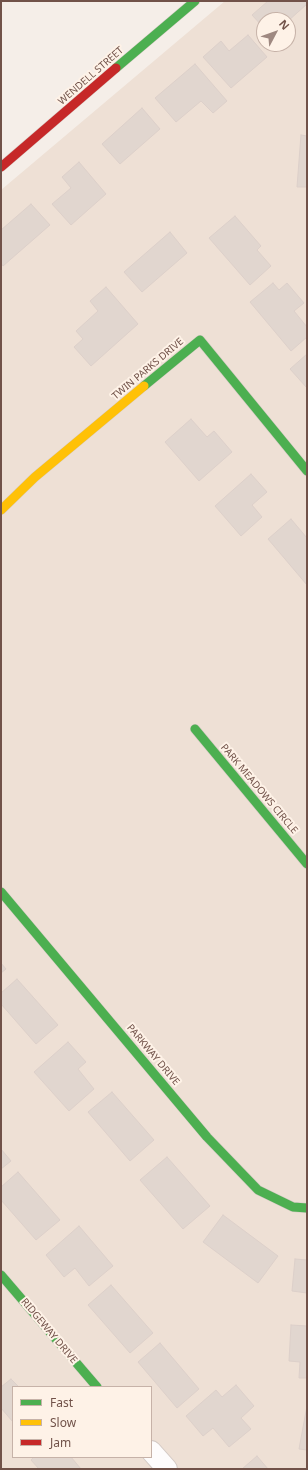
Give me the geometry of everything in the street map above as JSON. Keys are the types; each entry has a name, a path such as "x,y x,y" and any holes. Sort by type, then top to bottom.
{"street":[{"name":"WENDELL STREET","path":"1,167 195,1"},
{"name":"TWIN PARKS DRIVE","path":"1,510 35,477 200,340 307,471"},
{"name":"PARK MEADOWS CIRCLE","path":"195,729 307,864"},
{"name":"PARKWAY DRIVE","path":"1,892 207,1137 258,1190 293,1207 307,1208"},
{"name":"RIDGEWAY DRIVE","path":"1,1275 96,1386"},
{"path":"152,1452 167,1469"}],"shaded area":[{"path":"225,1 307,1 307,1469 1,1469 1,190"}],"building":[{"path":"268,1 307,1 307,4 296,14 296,12 256,12 256,19 252,15"},
{"path":"248,35 256,44 256,52 263,52 267,57 231,88 203,57 221,41 229,51"},
{"path":"195,64 227,101 213,113 201,101 176,122 155,98"},
{"path":"142,108 160,129 120,164 102,144"},
{"path":"301,135 307,136 307,187 297,187"},
{"path":"79,162 106,194 71,225 52,204 71,188 62,177"},
{"path":"31,204 50,225 3,266 1,263 1,230"},
{"path":"235,216 261,246 257,250 271,266 250,285 209,238"},
{"path":"170,232 187,253 142,292 124,272"},
{"path":"273,283 279,290 287,283 304,303 294,311 307,327 307,337 291,351 250,302"},
{"path":"106,287 138,324 91,366 74,347 83,339 76,331 98,311 90,301"},
{"path":"307,354 307,388 290,369"},
{"path":"191,419 207,437 214,431 232,452 199,481 165,442"},
{"path":"251,474 267,492 252,505 262,517 241,536 215,506"},
{"path":"291,519 307,538 307,585 268,539"},
{"path":"1,963 6,969 1,973"},
{"path":"17,979 58,1025 36,1044 1,1004 1,993"},
{"path":"68,1042 86,1062 78,1069 94,1089 69,1111 34,1072"},
{"path":"112,1092 154,1140 130,1161 88,1112"},
{"path":"1,1149 11,1161 1,1169"},
{"path":"167,1157 210,1206 183,1229 140,1180"},
{"path":"18,1172 60,1220 36,1240 1,1200 1,1187"},
{"path":"223,1215 278,1256 258,1283 203,1242"},
{"path":"79,1226 113,1266 89,1286 75,1268 64,1277 46,1255"},
{"path":"295,1259 307,1260 307,1293 292,1291"},
{"path":"111,1285 153,1333 130,1353 88,1305"},
{"path":"291,1325 307,1326 307,1378 299,1378 300,1362 289,1361"},
{"path":"160,1343 199,1389 177,1408 138,1362"},
{"path":"11,1379 18,1386 12,1386 12,1421 1,1408 1,1387"},
{"path":"236,1385 254,1406 241,1418 251,1429 229,1447 213,1428 203,1436 186,1416 216,1390 222,1397"},
{"path":"307,1406 307,1450 299,1449"},
{"path":"257,1456 268,1469 242,1469"},
{"path":"33,1458 72,1458 81,1469 39,1469 31,1460"}],"traffic: fast":[{"path":"116,68 195,1"},
{"path":"144,386 200,340 307,471"},
{"path":"195,729 307,864"},
{"path":"1,892 207,1137 258,1190 293,1207 307,1208"},
{"path":"1,1275 96,1386"}],"traffic: slow":[{"path":"1,510 35,477 144,386"}],"traffic: jam":[{"path":"1,167 116,68"}]}
